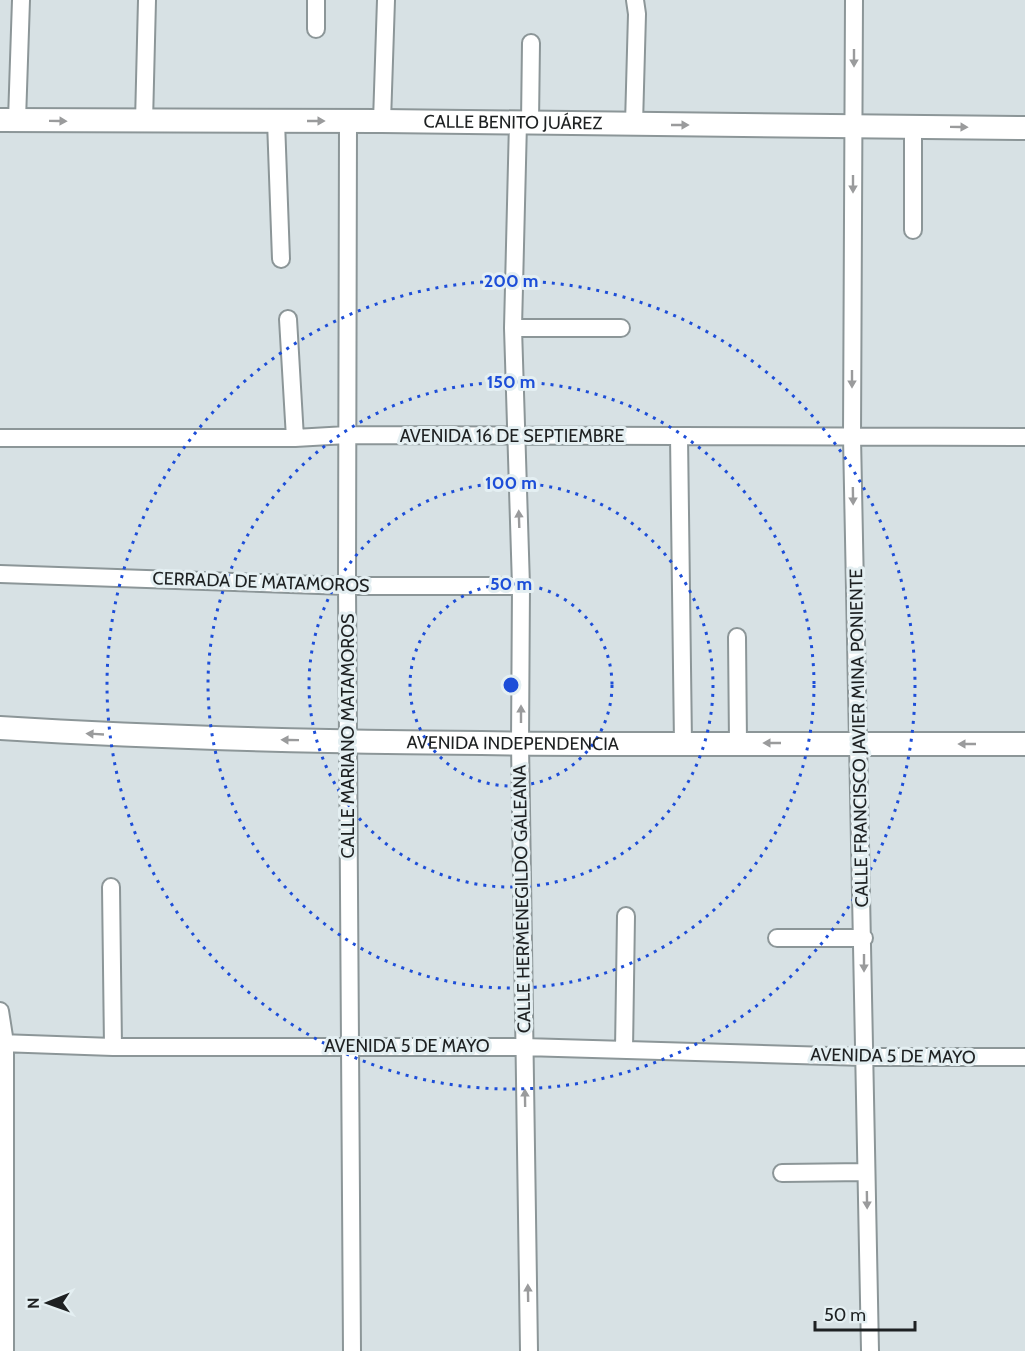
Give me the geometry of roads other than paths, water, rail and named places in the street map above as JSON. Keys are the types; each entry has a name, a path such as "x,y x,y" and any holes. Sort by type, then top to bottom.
{"main road":[{"name":"CALLE BENITO JUÁREZ","path":"9,120 524,122 1025,128"},
{"name":"AVENIDA INDEPENDENCIA","path":"0,728 155,737 348,741 1025,744"}],"street":[{"path":"9,120 21,0"},
{"path":"144,122 147,0"},
{"path":"316,0 316,29"},
{"path":"382,121 386,0"},
{"path":"634,124 637,14 635,0"},
{"name":"CALLE FRANCISCO JAVIER MINA PONIENTE","path":"854,0 852,437 864,938 870,1351"},
{"name":"CALLE HERMENEGILDO GALEANA","path":"529,1351 520,743 521,586 513,328 524,122 531,43"},
{"path":"276,121 281,260"},
{"name":"CALLE MARIANO MATAMOROS","path":"348,121 346,435 352,1351"},
{"path":"913,126 913,230"},
{"path":"288,319 295,438"},
{"path":"513,328 621,328"},
{"name":"AVENIDA 16 DE SEPTIEMBRE","path":"0,438 295,438 346,435 1025,437"},
{"path":"679,436 683,744"},
{"name":"CERRADA DE MATAMOROS","path":"0,573 347,586 521,586"},
{"path":"737,637 738,743"},
{"path":"111,886 112,1047"},
{"path":"624,1050 626,916"},
{"path":"777,938 864,938"},
{"path":"0,1011 3,1043 4,1343"},
{"name":"AVENIDA 5 DE MAYO","path":"3,1043 112,1047 350,1045 524,1047 864,1057 1025,1057"},
{"path":"782,1173 866,1172"}]}
